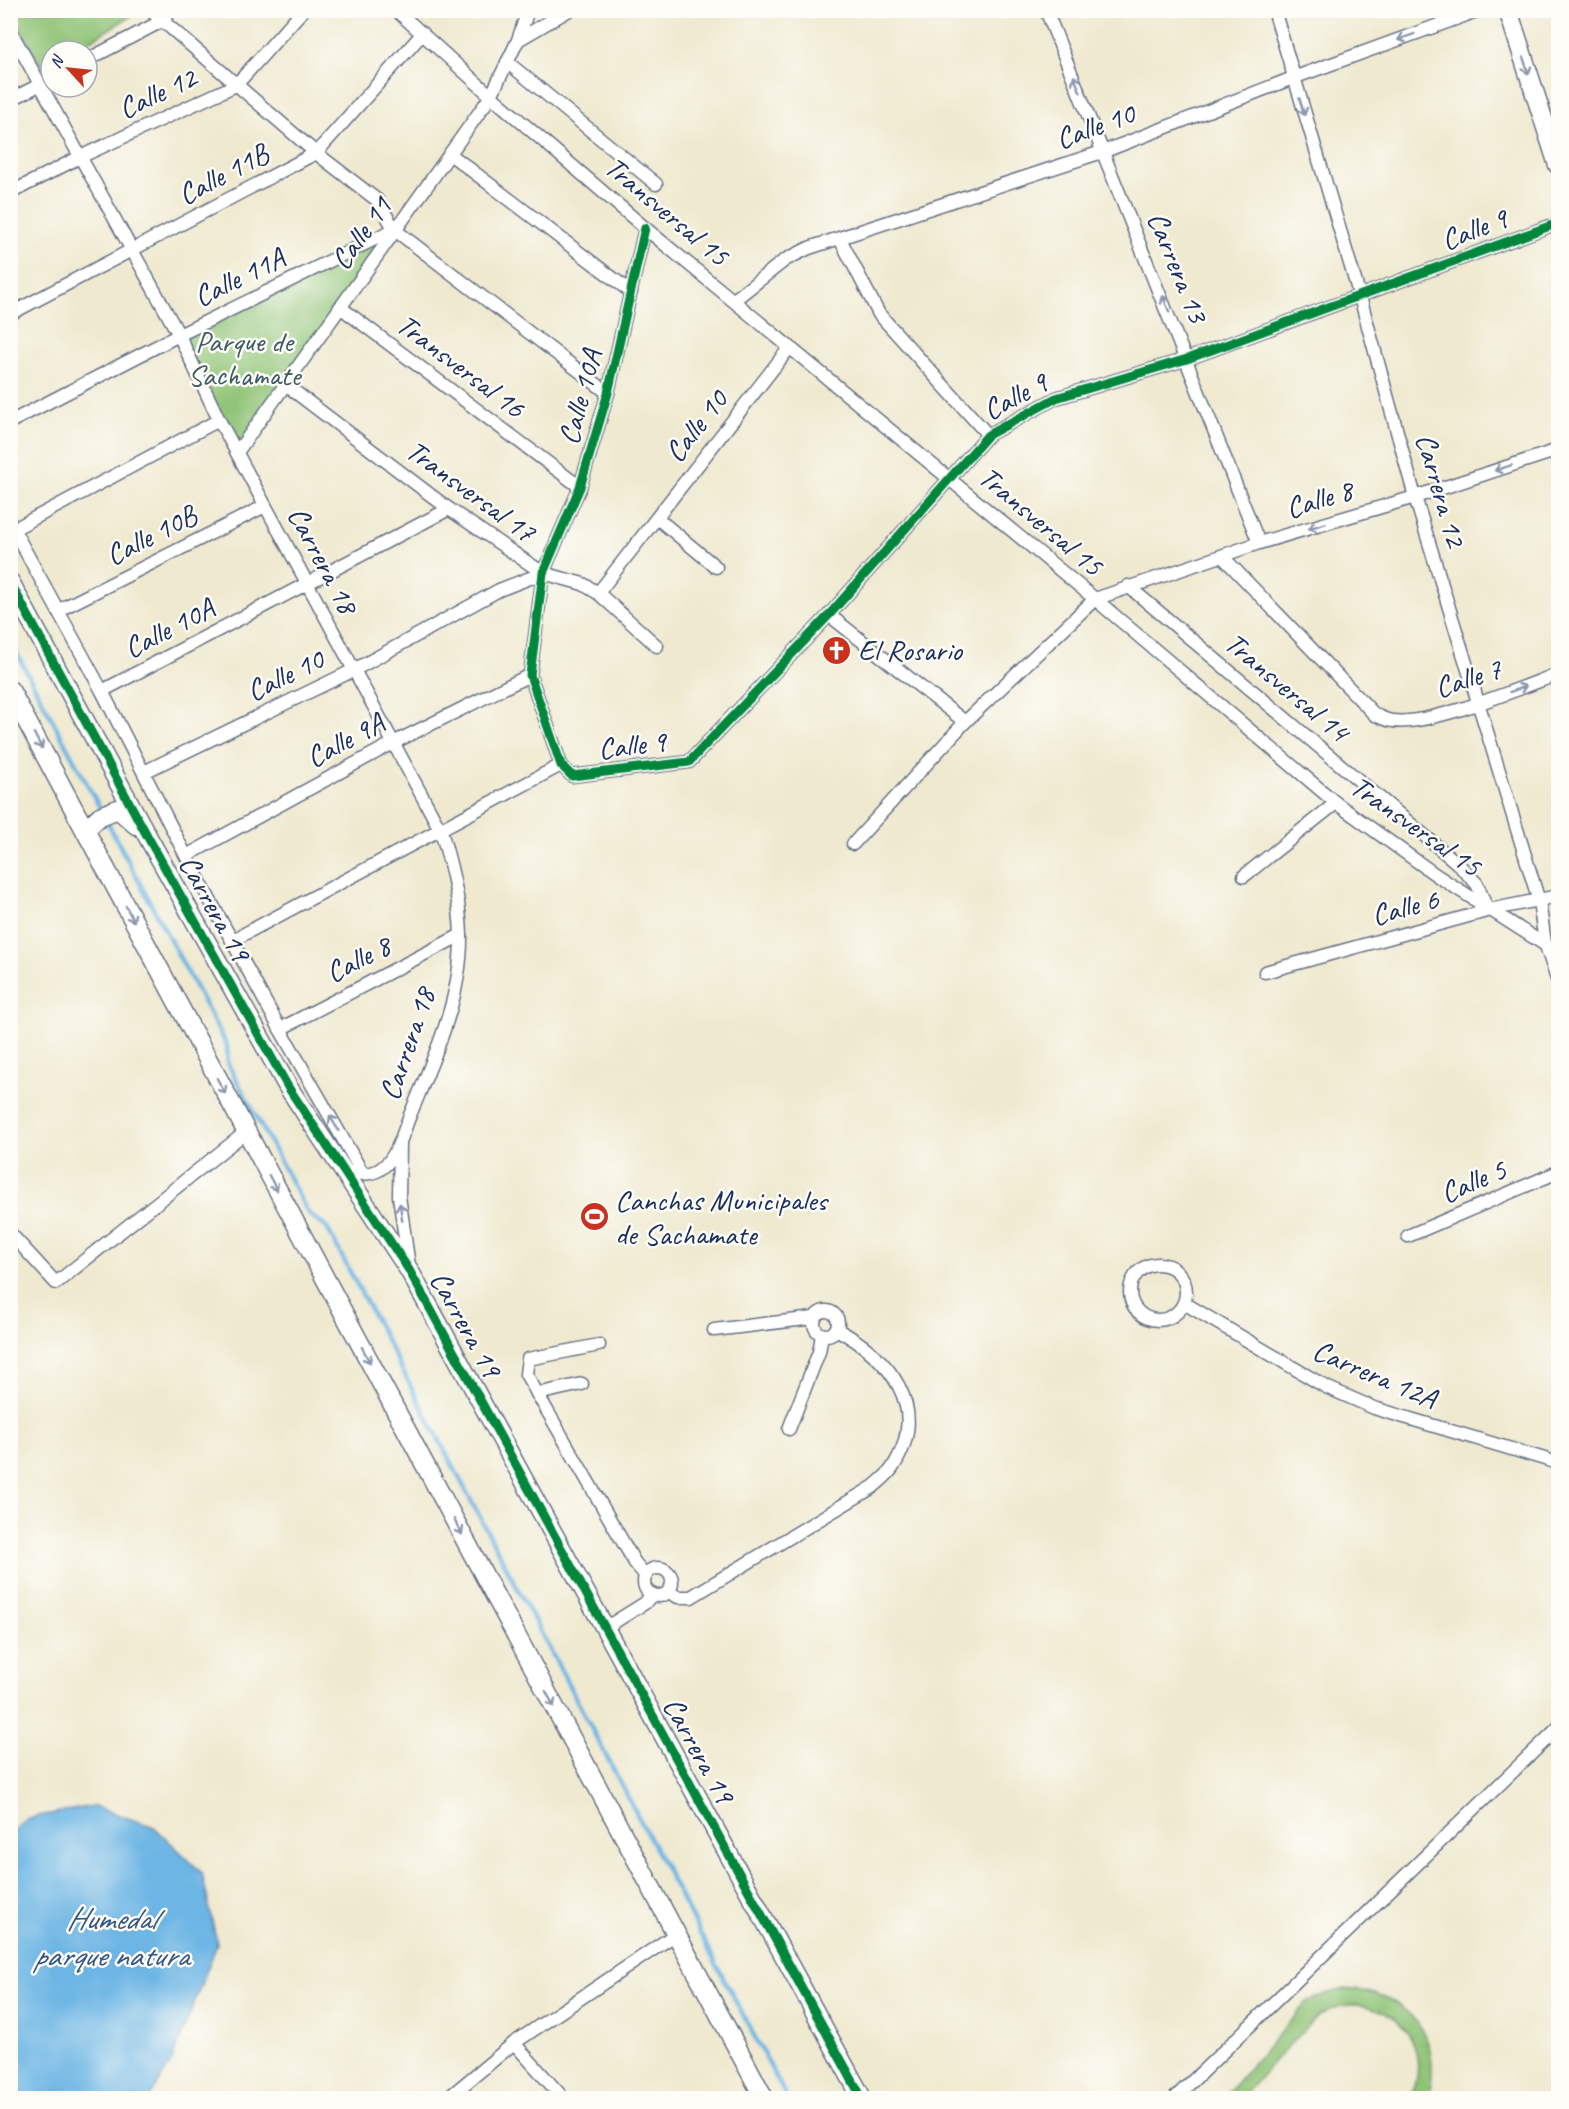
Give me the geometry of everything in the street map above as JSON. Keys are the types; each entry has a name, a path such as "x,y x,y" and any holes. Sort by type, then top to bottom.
{"street":[{"path":"150,10 316,153 377,200 395,230 608,393"},
{"path":"99,54 162,21 172,10"},
{"name":"Calle 12","path":"10,193 80,157 236,85 303,10"},
{"path":"396,10 491,96"},
{"name":"Calle 11","path":"238,451 491,96 518,40 528,10"},
{"path":"518,40 569,10"},
{"name":"Carrera 13","path":"1046,10 1105,151 1259,543"},
{"name":"Carrera 12","path":"1274,10 1360,297 1415,496 1539,901 1545,943 1558,982"},
{"name":"Calle 10","path":"734,300 785,260 809,248 1105,151 1293,78 1480,10"},
{"path":"1508,10 1558,165"},
{"name":"Carrera 18","path":"10,30 39,73"},
{"name":"Calle 11B","path":"10,314 316,153 423,33"},
{"path":"507,62 656,184"},
{"path":"10,100 39,85"},
{"name":"Transversal 15","path":"491,96 645,228 1095,599 1336,803 1436,875 1558,952"},
{"name":"Carrera 18","path":"53,99 80,157 178,335 219,420 238,451 307,585 441,831 457,899 461,935 459,963 444,1032 400,1139 385,1167 374,1173 363,1174"},
{"path":"450,154 631,292"},
{"name":"Calle 9","path":"572,776 688,762 829,615 951,480 988,435 1056,398 1187,358 1360,297 1558,223"},
{"name":"Calle 10A","path":"543,573 580,487 608,393 645,228"},
{"name":"Calle 11A","path":"10,422 178,335 395,230"},
{"path":"840,239 879,314 988,435"},
{"name":"Transversal 16","path":"340,307 580,487"},
{"name":"Calle 10","path":"598,593 790,347"},
{"name":"Transversal 17","path":"286,385 449,509 543,573 530,675 561,765 572,776"},
{"path":"12,526 219,420"},
{"name":"Calle 8","path":"1095,599 1259,543 1558,450"},
{"name":"Calle 10B","path":"59,610 265,506"},
{"name":"Calle 10A","path":"102,691 449,509"},
{"path":"657,518 716,567"},
{"name":"Carrera 19","path":"12,526 102,691 186,856 280,1029 363,1174"},
{"name":"Calle 7","path":"1222,556 1375,715 1392,721 1413,721 1478,703 1558,674"},
{"path":"543,573 583,584 598,593 657,646"},
{"name":"Calle 10","path":"144,772 354,670 499,590 543,573"},
{"name":"Carrera 19","path":"10,582 150,841 288,1087 409,1270 862,2098"},
{"name":"Transversal 14","path":"1128,586 1457,863 1477,884 1490,907"},
{"path":"853,844 965,722 1095,599"},
{"path":"829,615 965,722"},
{"name":"Calle 9A","path":"186,856 394,742 530,675"},
{"path":"10,690 89,826 246,1132 764,2098"},
{"name":"Calle 9","path":"233,940 561,765"},
{"path":"1244,876 1336,803"},
{"path":"89,826 117,809 150,841"},
{"name":"Calle 6","path":"1265,972 1490,907 1539,901 1558,896"},
{"name":"Calle 8","path":"280,1029 461,935"},
{"path":"10,1233 56,1283 246,1132"},
{"name":"Carrera 18","path":"400,1139 399,1196 409,1270"},
{"path":"344,1171 363,1174"},
{"name":"Calle 5","path":"1408,1236 1558,1172"},
{"path":"1159,1263 1172,1267 1182,1277 1186,1290 1184,1303 1176,1314 1170,1317 1163,1320 1150,1320 1138,1313 1131,1302 1129,1288 1135,1275 1145,1266 1159,1263"},
{"name":"Carrera 12A","path":"1184,1303 1326,1387 1374,1408 1558,1463"},
{"path":"830,1311 837,1318 836,1329 832,1333 822,1335 814,1327 814,1318 819,1312 830,1311"},
{"path":"714,1330 814,1318"},
{"path":"668,1592 678,1597 691,1597 873,1487 893,1468 908,1428 904,1394 895,1378 870,1348 836,1329"},
{"path":"789,1429 819,1352 822,1335"},
{"path":"599,1345 528,1359 526,1374 635,1563 646,1576"},
{"path":"537,1394 582,1384"},
{"path":"654,1569 669,1572 672,1582 668,1592 663,1595 652,1594 645,1587 646,1576 654,1569"},
{"path":"605,1628 645,1603 652,1594"},
{"path":"1175,2098 1558,1728"},
{"path":"448,2098 514,2043 676,1934"},
{"path":"514,2043 563,2098"}],"green space":[{"path":"136,10 138,12 92,39 39,39 39,62 11,11"},
{"name":"Parque de Sachamate","path":"395,230 238,451 179,335"},
{"path":"1345,1989 1367,1992 1387,1999 1403,2008 1416,2021 1426,2037 1431,2055 1432,2076 1428,2098 1411,2098 1418,2065 1415,2048 1407,2032 1389,2015 1365,2006 1352,2005 1328,2011 1317,2018 1241,2098 1223,2098 1306,2003 1325,1994"}],"water":[{"name":"Humedal parque natura","path":"93,1806 154,1827 202,1873 217,1944 171,2063 149,2098 11,2098 11,1833 28,1818"}],"waterway":[{"path":"10,641 101,810"},
{"path":"105,818 227,1046 228,1064 308,1213 327,1228 787,2098"}],"cycle path":[{"path":"645,228 608,393 580,487 543,573 530,675 561,765 572,776 689,762 829,615 988,435 1056,398 1187,359 1558,223"},
{"path":"10,582 150,841 288,1087 409,1270 862,2098"}],"place":[{"name":"El Rosario","path":"837,650"},
{"name":"Canchas Municipales de Sachamate","path":"594,1217"}]}
